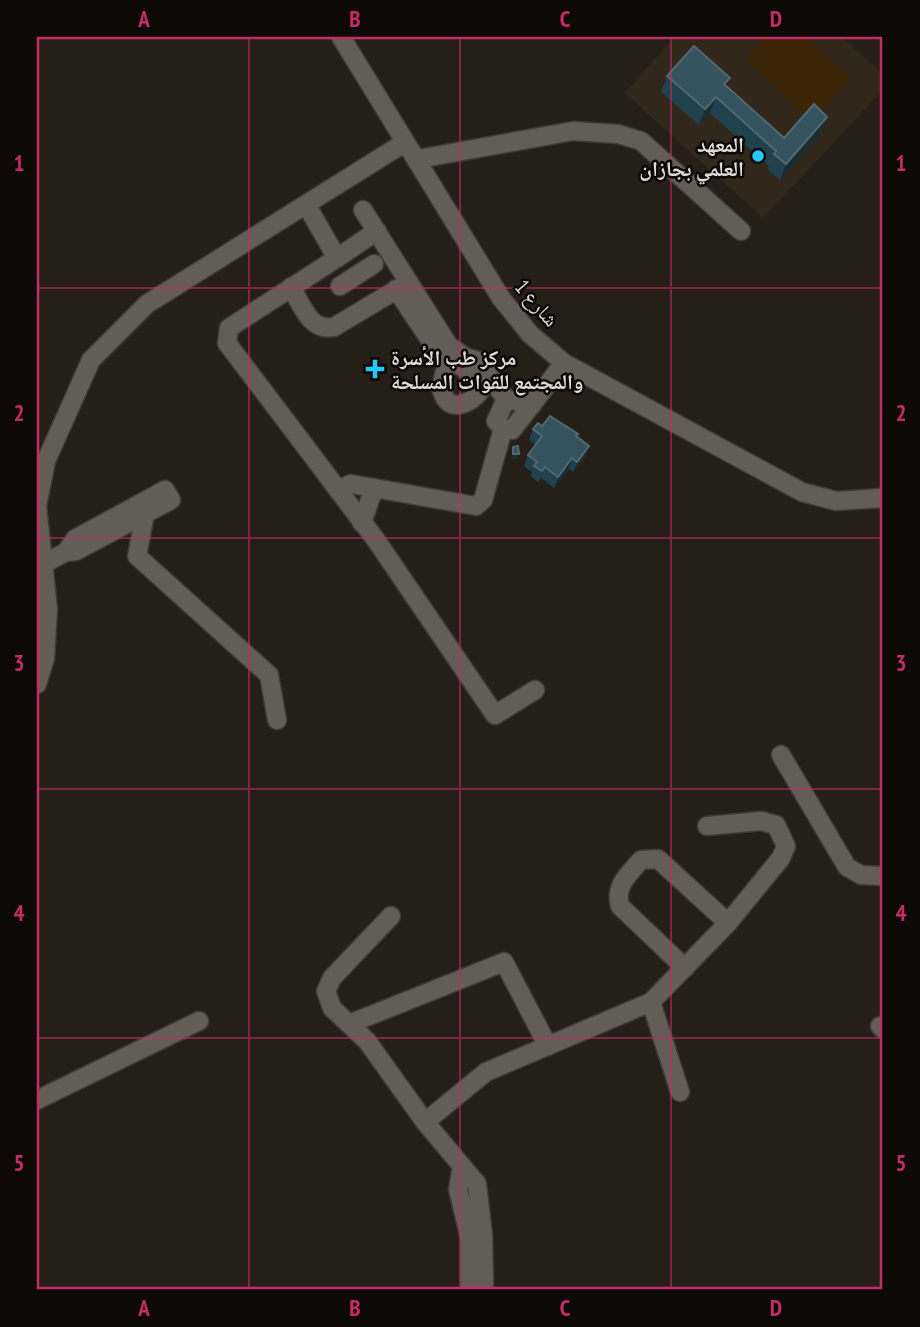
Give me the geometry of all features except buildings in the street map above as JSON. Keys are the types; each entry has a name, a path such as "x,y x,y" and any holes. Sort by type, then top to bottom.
{"street":[{"name":"شارع 1","path":"341,37 501,298 530,334 564,363 802,492 836,501 883,498"},
{"path":"418,159 573,131 618,134 641,141 741,231"},
{"path":"37,684 45,658 48,609 37,506 46,461 91,360 147,304 404,143"},
{"path":"307,206 337,258"},
{"path":"363,210 377,231 402,286 446,364 442,392 448,402 460,406 472,402 481,390 480,381 456,362 455,352"},
{"path":"377,231 229,328 227,344 362,523 495,715 535,690"},
{"path":"340,286 374,264"},
{"path":"402,286 455,352 478,361 506,398 532,405"},
{"path":"290,287 315,326 324,329 334,327 402,286"},
{"path":"506,398 496,421 503,429 512,430 564,363"},
{"path":"338,490 351,484 476,506 483,500 503,429"},
{"path":"362,523 374,488"},
{"path":"43,564 66,552 76,551 172,500 166,490 75,539 66,552"},
{"path":"145,514 137,556 269,675 276,720"},
{"path":"781,755 847,867 861,875 883,876"},
{"path":"425,1122 486,1072 651,1002 728,923 781,858 786,846 776,825 761,821 706,826"},
{"path":"685,968 620,906 617,895 620,885 641,860 658,859 728,923"},
{"path":"391,916 332,978 326,991 332,1008 367,1041 425,1122 477,1184 477,1237 470,1290"},
{"path":"349,1024 504,961 548,1046"},
{"path":"651,1002 680,1092"},
{"path":"37,1100 199,1021"},
{"path":"477,1237 484,1285 481,1290"}],"shaded area":[{"name":"المعهد العلمي بجازان","path":"674,37 842,37 883,74 883,90 763,218 625,93"},
{"path":"766,37 806,37 851,78 812,121 746,60"}],"place":[{"name":"المعهد العلمي بجازان","path":"758,156"},
{"name":"مركز طب الأسرة والمجتمع للقوات المسلحة","path":"375,369"}]}
